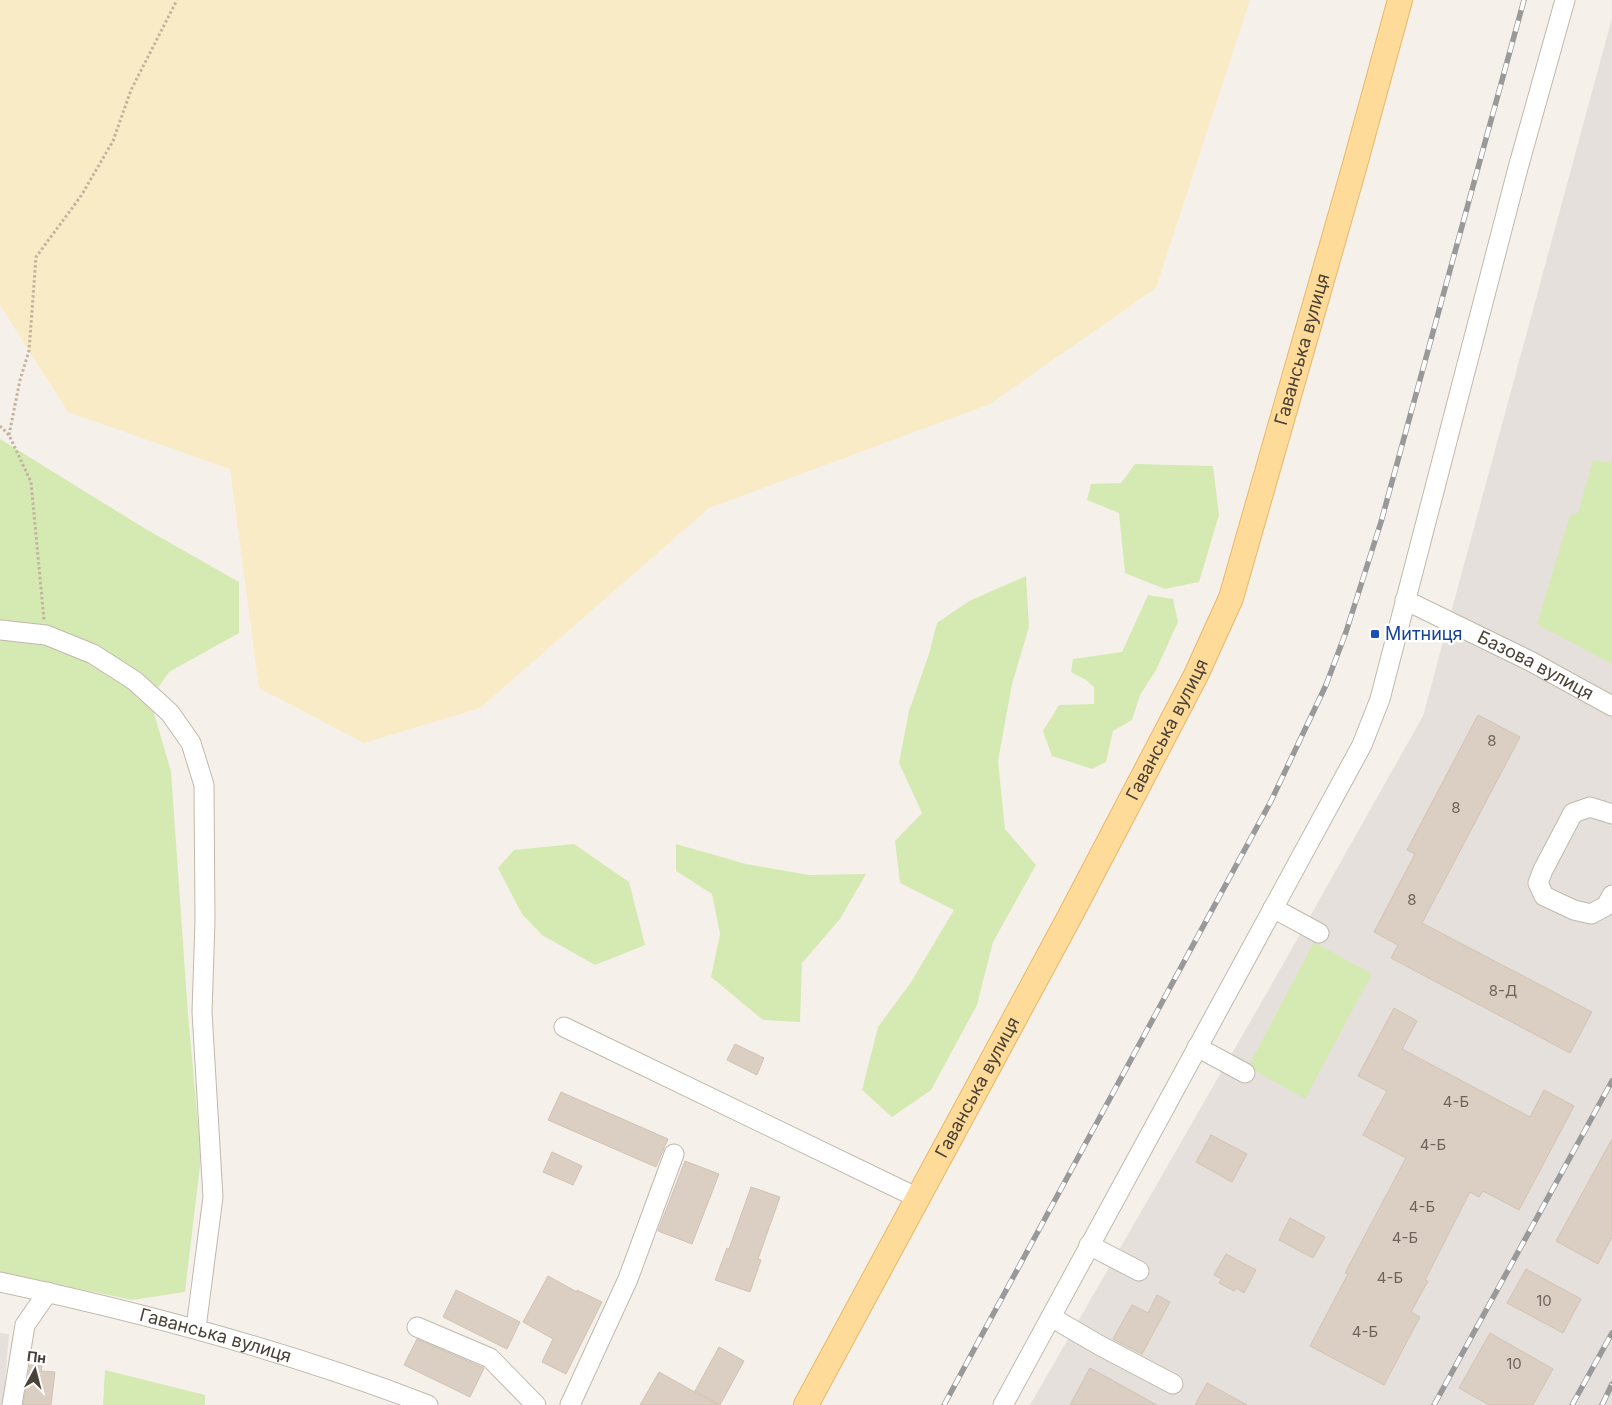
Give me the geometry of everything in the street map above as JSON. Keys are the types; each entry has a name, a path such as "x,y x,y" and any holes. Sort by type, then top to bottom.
{"main road":[{"name":"Гаванська вулиця","path":"806,1405 1070,916 1196,675 1231,598 1400,0"}],"street":[{"path":"1003,1405 1362,745 1380,699 1404,600 1518,168 1565,0"},
{"name":"Базова вулиця","path":"1404,600 1530,662 1612,706"},
{"path":"0,630 46,635 93,654 135,681 170,713 192,742 204,785 205,921 202,1012 213,1197 196,1328"},
{"path":"1610,808 1590,807 1573,813 1538,883 1544,896 1574,910 1591,914 1606,906 1612,895"},
{"path":"1273,908 1319,933"},
{"path":"564,1027 918,1198"},
{"path":"1197,1047 1245,1072"},
{"path":"570,1405 628,1279 674,1154"},
{"path":"1090,1245 1139,1271"},
{"name":"Гаванська вулиця","path":"0,1282 196,1328 366,1381 428,1405"},
{"path":"12,1405 26,1326 48,1292"},
{"path":"1051,1317 1173,1384"},
{"path":"417,1327 490,1358 536,1405"}],"path":[{"path":"9,435 20,380 29,351 36,257 81,196 113,141 131,90 177,0"},
{"path":"0,426 9,435 31,482 46,635"}],"shaded area":[{"path":"1612,18 1612,1405 1030,1405 1423,716"},
{"path":"0,1333 9,1334 3,1405 0,1405"}],"green space":[{"path":"0,439 144,528 239,582 239,633 169,672 150,699 171,772 188,1014 201,1157 185,1292 132,1300 0,1272"},
{"path":"1612,457 1612,664 1537,624 1570,515 1578,513 1593,460 1610,463"},
{"path":"1135,464 1213,466 1219,515 1199,582 1165,589 1125,573 1119,513 1087,500 1091,484 1121,483"},
{"path":"1026,576 1029,627 1012,684 998,761 1005,829 1036,865 993,942 977,1005 931,1090 892,1117 862,1090 878,1027 911,982 954,910 900,883 895,841 922,813 899,763 909,711 929,654 937,623 969,601"},
{"path":"1148,595 1173,599 1178,622 1156,670 1140,695 1132,720 1113,731 1106,762 1092,769 1052,756 1043,731 1059,705 1094,704 1094,687 1071,672 1073,659 1122,652"},
{"path":"574,844 629,882 645,945 595,965 542,935 522,914 498,868 514,850"},
{"path":"676,844 746,864 809,875 866,874 840,919 802,963 800,1022 763,1020 711,977 720,934 712,894 676,871"},
{"path":"1314,942 1372,974 1305,1099 1248,1067"},
{"path":"105,1370 205,1395 205,1405 103,1405"}],"sand":[{"path":"0,0 1250,0 1156,288 990,404 709,508 480,708 364,743 259,688 230,469 68,412 0,305"}],"building":[{"path":"1478,715 1520,737 1422,923 1592,1012 1570,1053 1391,958 1398,945 1374,932 1415,854 1407,850"},
{"path":"1394,1008 1417,1021 1402,1049 1530,1117 1544,1090 1574,1106 1519,1210 1483,1191 1479,1197 1470,1192 1425,1280 1428,1281 1411,1312 1420,1317 1384,1385 1310,1346 1348,1274 1345,1273 1406,1158 1363,1135 1387,1091 1358,1076"},
{"path":"735,1044 764,1058 757,1075 727,1060"},
{"path":"561,1092 668,1139 656,1167 548,1120"},
{"path":"1211,1135 1247,1154 1232,1182 1196,1162"},
{"path":"1612,1139 1612,1237 1598,1264 1556,1241"},
{"path":"552,1152 582,1166 573,1185 543,1172"},
{"path":"685,1161 719,1174 692,1244 658,1231"},
{"path":"751,1187 780,1197 758,1259 761,1260 750,1292 715,1280 727,1248 729,1249"},
{"path":"1290,1218 1325,1237 1313,1258 1279,1240"},
{"path":"1226,1254 1256,1270 1244,1293 1236,1288 1234,1291 1219,1283 1222,1279 1214,1275"},
{"path":"1526,1269 1581,1299 1563,1333 1507,1303"},
{"path":"548,1276 577,1292 577,1290 602,1302 566,1374 542,1362 553,1339 523,1322"},
{"path":"456,1290 520,1322 507,1349 443,1317"},
{"path":"1157,1295 1170,1302 1142,1354 1113,1339 1132,1305 1148,1313"},
{"path":"1490,1333 1553,1369 1533,1405 1489,1405 1459,1388"},
{"path":"417,1339 484,1368 470,1397 404,1365"},
{"path":"719,1347 744,1361 720,1405 695,1391"},
{"path":"30,1365 42,1366 41,1371 55,1372 51,1405 23,1405"},
{"path":"1090,1368 1157,1405 1070,1405"},
{"path":"659,1372 718,1405 640,1405"},
{"path":"1207,1383 1247,1405 1195,1405"}],"railway":[{"path":"944,1405 1271,801 1326,685 1346,632 1381,522 1524,0"},
{"path":"1434,1405 1612,1081"},
{"path":"1572,1405 1612,1333"},
{"path":"1602,1405 1612,1384"}],"place":[{"name":"Митниця","path":"1375,634"}]}
